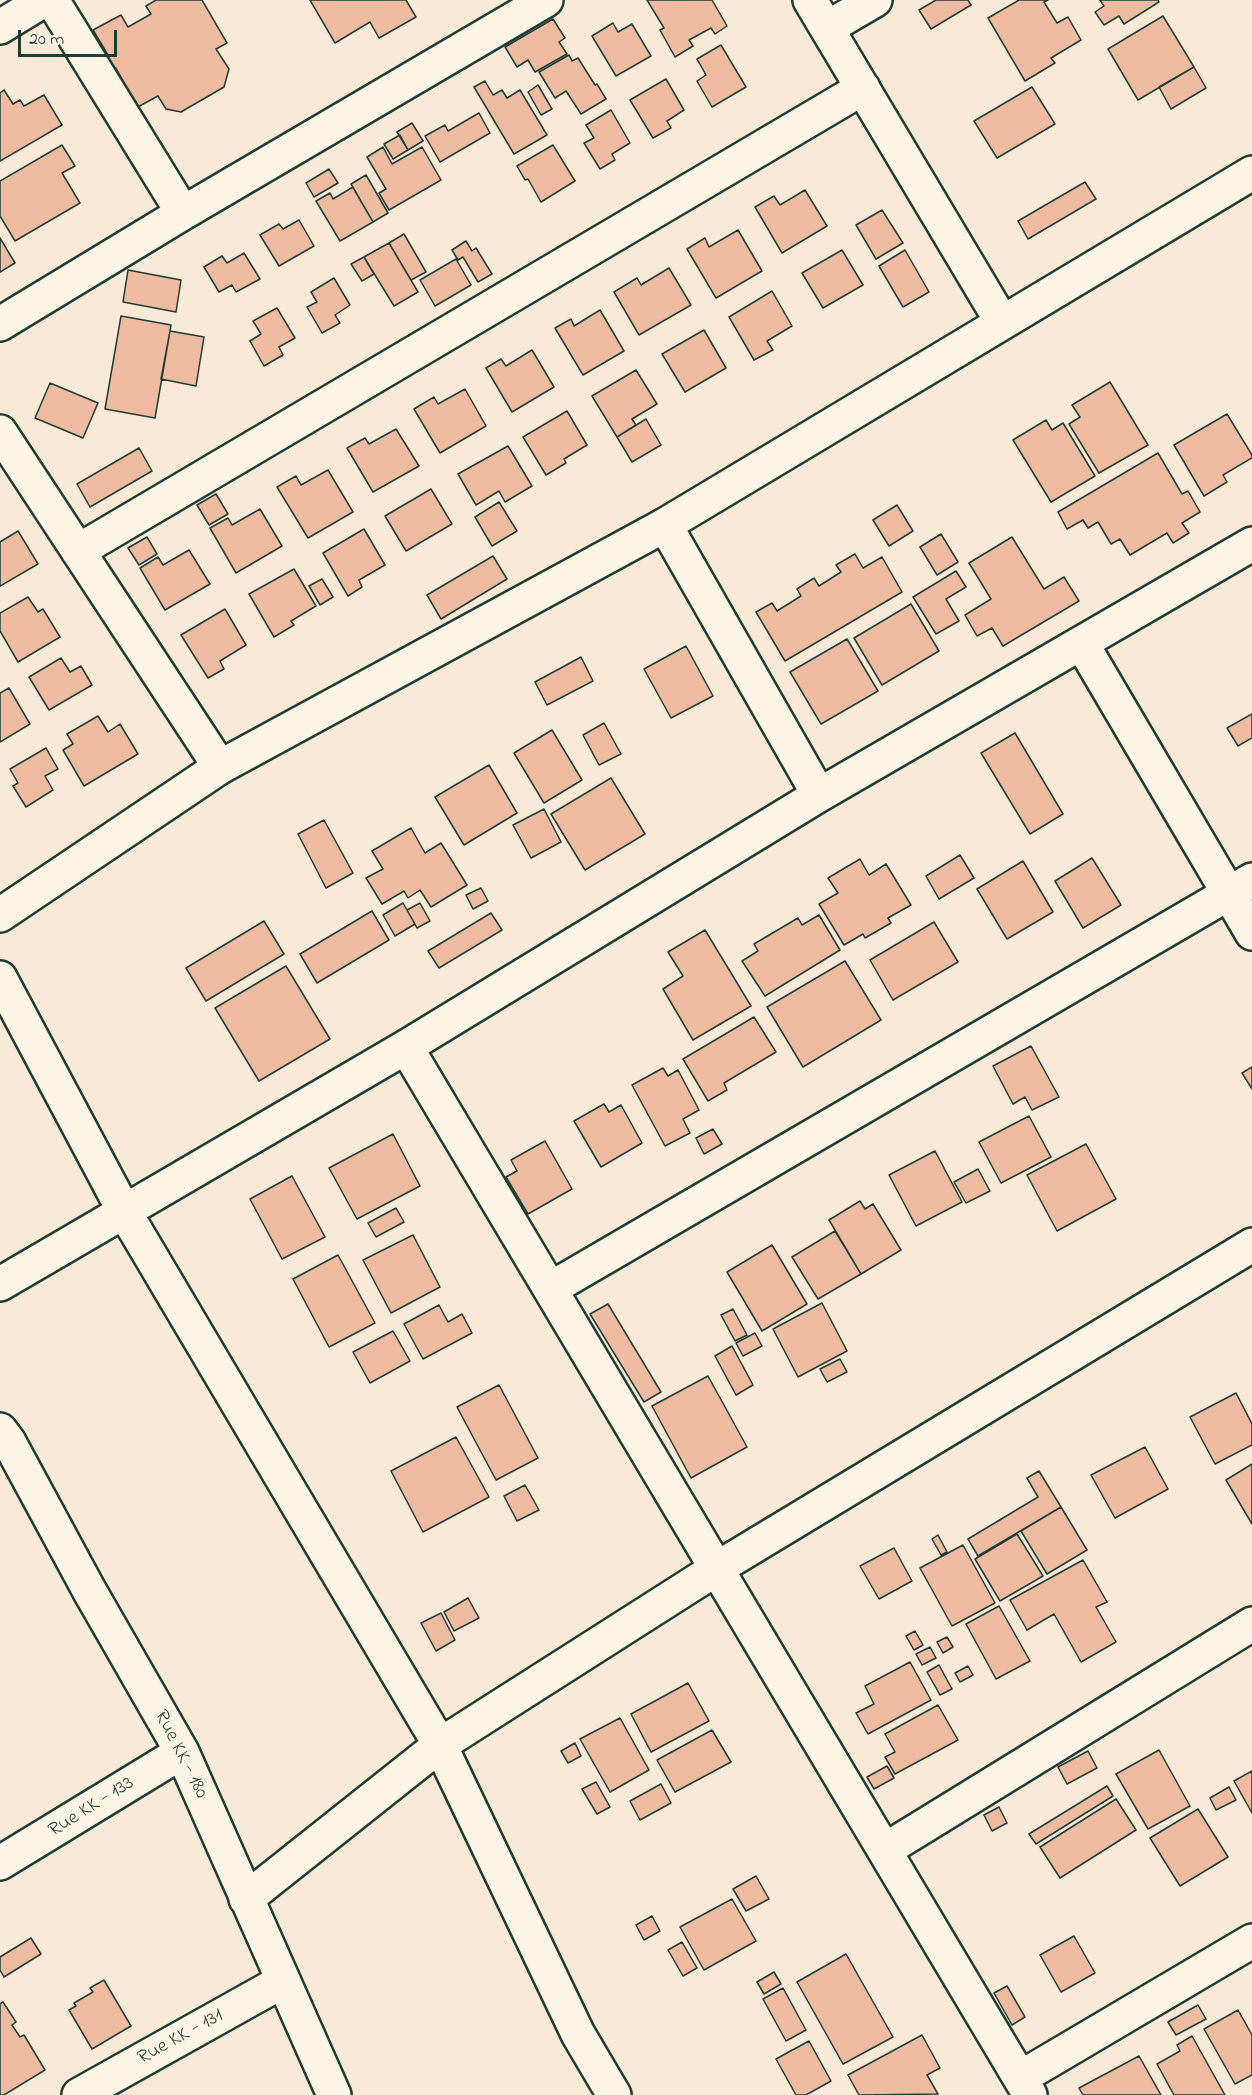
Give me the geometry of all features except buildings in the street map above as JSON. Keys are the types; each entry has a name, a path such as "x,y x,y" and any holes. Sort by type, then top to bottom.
{"street":[{"path":"0,27 44,0"},
{"path":"52,0 183,213"},
{"path":"0,324 183,213 546,0"},
{"path":"810,0 1002,322"},
{"path":"827,28 875,0"},
{"path":"78,551 862,88"},
{"path":"0,915 220,767 665,525 1252,172"},
{"path":"0,432 220,767"},
{"path":"665,525 819,795"},
{"path":"0,1284 406,1047 819,795 1252,544"},
{"path":"1082,644 1241,887 1252,933"},
{"path":"550,1289 1241,887"},
{"path":"0,978 124,1211 440,1745 578,2034 614,2095"},
{"path":"406,1047 1025,2086 1252,1941"},
{"path":"246,1899 440,1745 716,1569 1252,1245"},
{"name":"Rue KK - 180","path":"3,1440 182,1752 334,2095"},
{"path":"885,1850 1252,1624"},
{"name":"Rue KK - 133","path":"0,1863 182,1752"},
{"name":"Rue KK - 131","path":"79,2095 283,1981"}]}
